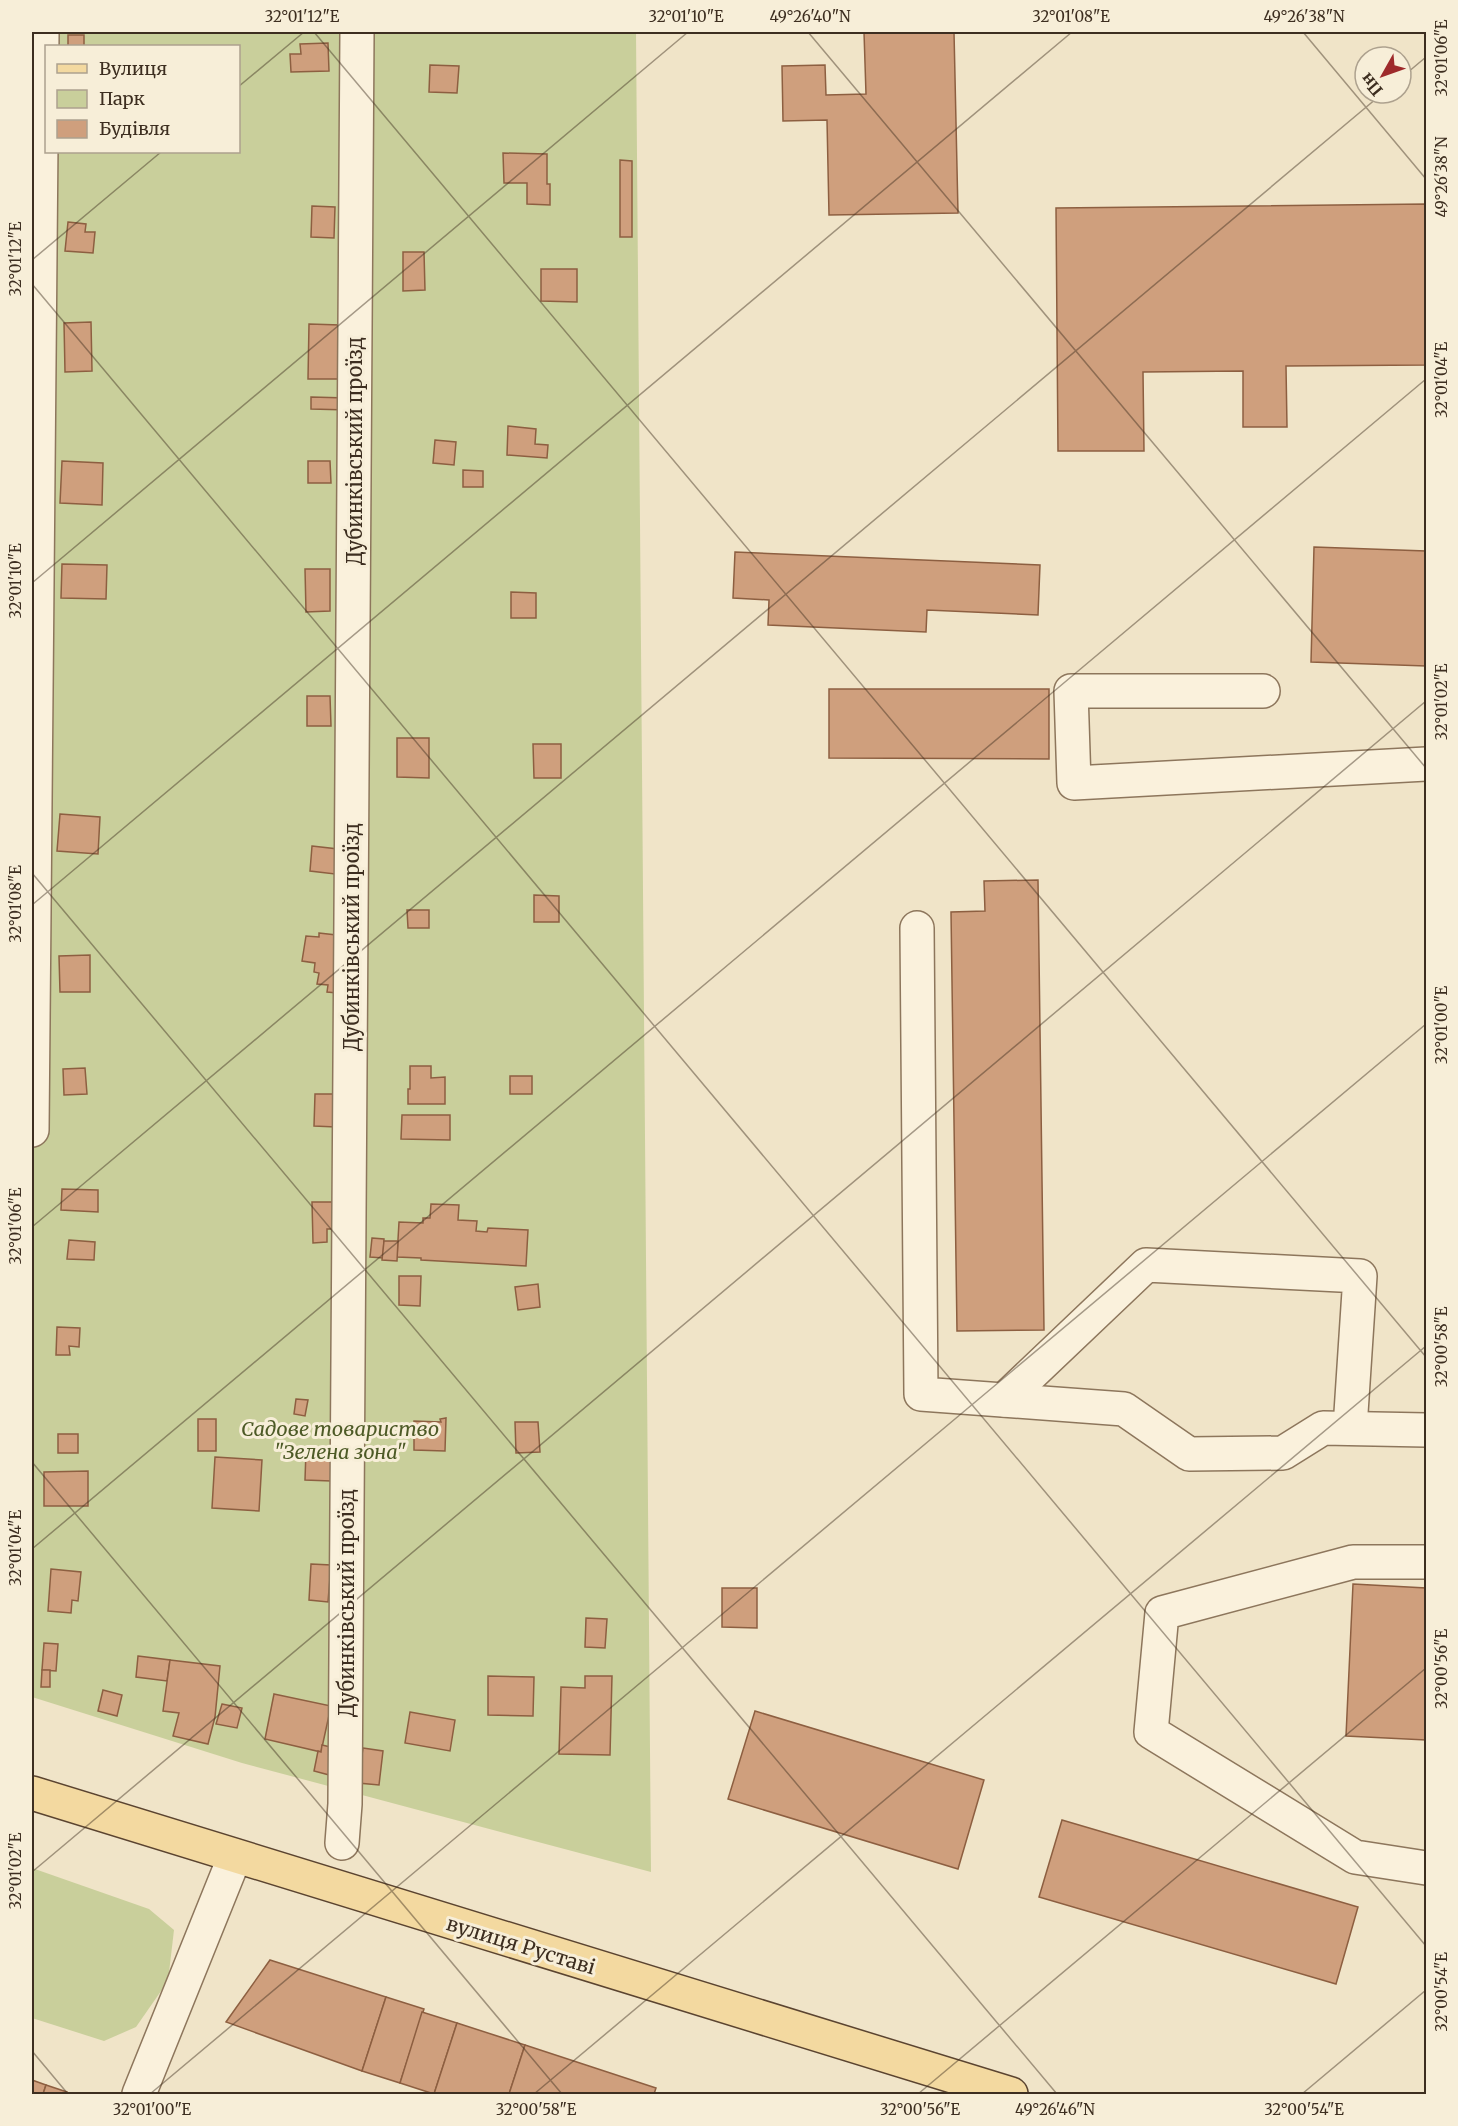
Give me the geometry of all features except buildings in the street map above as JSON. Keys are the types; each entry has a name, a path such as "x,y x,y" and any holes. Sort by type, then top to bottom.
{"main road":[{"name":"вулиця Руставі","path":"32,1793 1011,2094"}],"lane":[{"path":"32,1130 42,32"},
{"name":"Дубинківський проїзд","path":"342,1843 345,1804 357,32"},
{"path":"1263,691 1071,691 1074,783 1426,764"},
{"path":"917,928 921,1394 1124,1409 1189,1454 1283,1453 1323,1428 1426,1430"},
{"path":"1004,1400 1146,1265 1360,1276 1350,1428"},
{"path":"1426,1562 1353,1562 1162,1613 1151,1732 1355,1857 1426,1868"},
{"path":"139,2094 235,1856"}],"green space":[{"name":"Садове товариство \"Зелена зона\"","path":"32,32 636,32 651,1872 242,1763 32,1697"},
{"path":"32,1868 149,1909 174,1930 168,1981 136,2027 104,2041 32,2018"}]}
